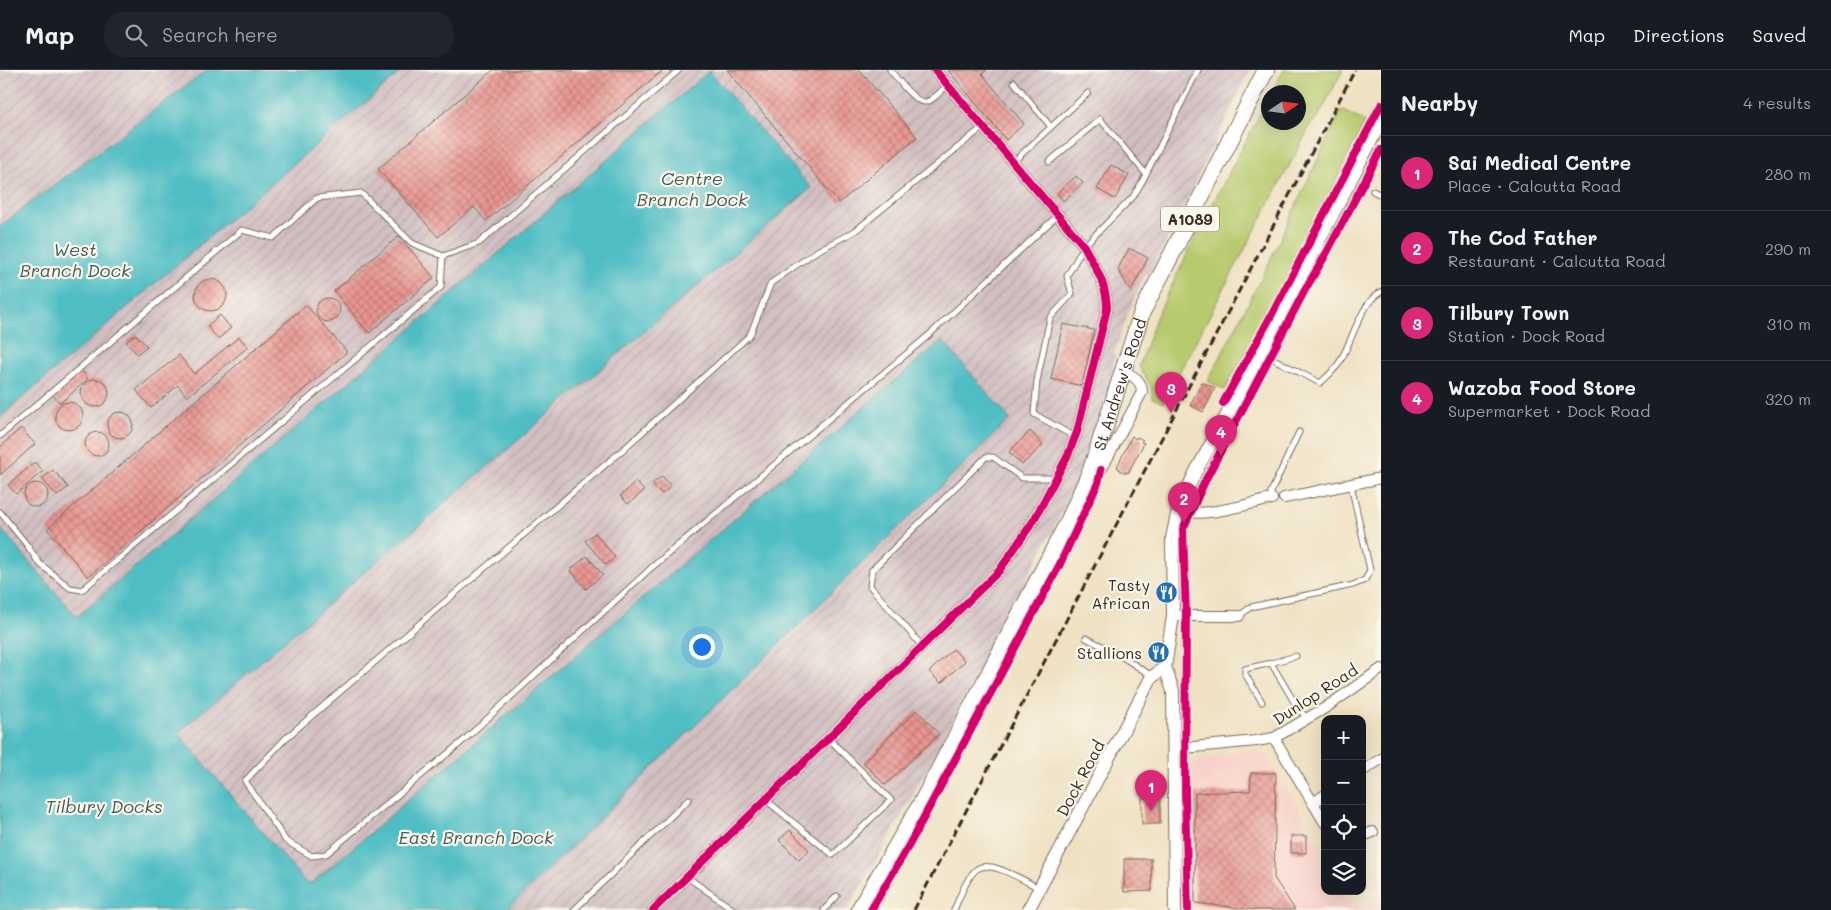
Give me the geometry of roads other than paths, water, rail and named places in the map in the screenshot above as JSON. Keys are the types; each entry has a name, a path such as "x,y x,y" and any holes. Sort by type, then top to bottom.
{"highway":[{"name":"St Andrew's Road","path":"858,910 922,802 1068,522 1090,470 1142,312 1266,70"}],"street":[{"path":"653,910 999,571 1034,520 1057,478 1075,437 1107,309 1107,298 1103,283 1084,246 934,70"},
{"path":"1175,910 1173,691 1165,667 1173,616 1172,538 1176,515 1195,473 1261,352 1381,122"},
{"path":"1090,470 1097,472 1101,470 1142,392 1137,379 1123,371"},
{"path":"1284,498 1381,478"},
{"path":"1176,515 1185,513 1200,514 1272,499"},
{"path":"1173,616 1240,616"},
{"name":"Dock Road","path":"1028,910 1152,676 1165,667"},
{"name":"Dunlop Road","path":"1174,749 1274,738 1307,719 1381,669"},
{"path":"1274,738 1321,816"},
{"path":"1366,768 1381,759"},
{"path":"1313,803 1321,798"},
{"path":"1366,835 1373,832"}],"lane":[{"path":"0,436 242,230 272,238 317,198 361,193 412,243 442,256 479,243 679,70"},
{"path":"890,70 919,102 926,102 936,96 947,85"},
{"path":"1075,437 1034,414 1050,318 1072,294 1067,276 1084,246 1132,197 1146,174 1198,70"},
{"path":"1014,82 1051,127"},
{"path":"1013,162 1088,93"},
{"path":"1049,162 1100,119 1146,174"},
{"path":"984,127 855,231 817,252 771,283 750,335 626,447 286,738 245,781 286,841 312,856 326,854 463,741 651,568 929,335 1058,215"},
{"path":"1373,191 1381,195"},
{"path":"0,512 39,563 70,588 82,590 441,287 442,256"},
{"path":"1261,352 1320,383 1338,366 1357,324 1375,295 1381,292"},
{"path":"1272,499 1271,492 1299,432"},
{"path":"923,646 870,586 872,570 986,457 994,457 1022,478 1057,478"},
{"path":"1240,616 1251,607 1353,585 1364,580 1370,570 1350,485"},
{"path":"1086,638 1118,654 1152,676"},
{"path":"1262,702 1245,674 1245,669 1296,656"},
{"path":"1271,663 1307,719"},
{"path":"766,800 833,855 891,800 829,739"},
{"path":"574,910 689,799"},
{"path":"954,910 972,874 982,866 992,866 1039,889"},
{"path":"686,877 734,910"},
{"path":"824,910 837,896"}],"water":[{"name":"West Branch Dock","path":"207,70 403,70 0,417 0,226"},
{"path":"709,71 811,188 178,733 305,882 312,883 942,340 1010,419 506,910 0,910 0,528 77,617"}],"railway":[{"path":"914,910 1355,70"}],"place":[{"name":"Tilbury Town","path":"1171,413"},
{"name":"Wazoba Food Store","path":"1221,456"},
{"name":"The Cod Father","path":"1184,523"},
{"name":"Tasty African","path":"1166,593"},
{"name":"Stallions","path":"1158,652"},
{"name":"Sai Medical Centre","path":"1151,811"}],"water label":[{"name":"Centre Branch Dock","path":"692,188"},
{"name":"Tilbury Docks","path":"104,806"},
{"name":"East Branch Dock","path":"476,837"}]}
